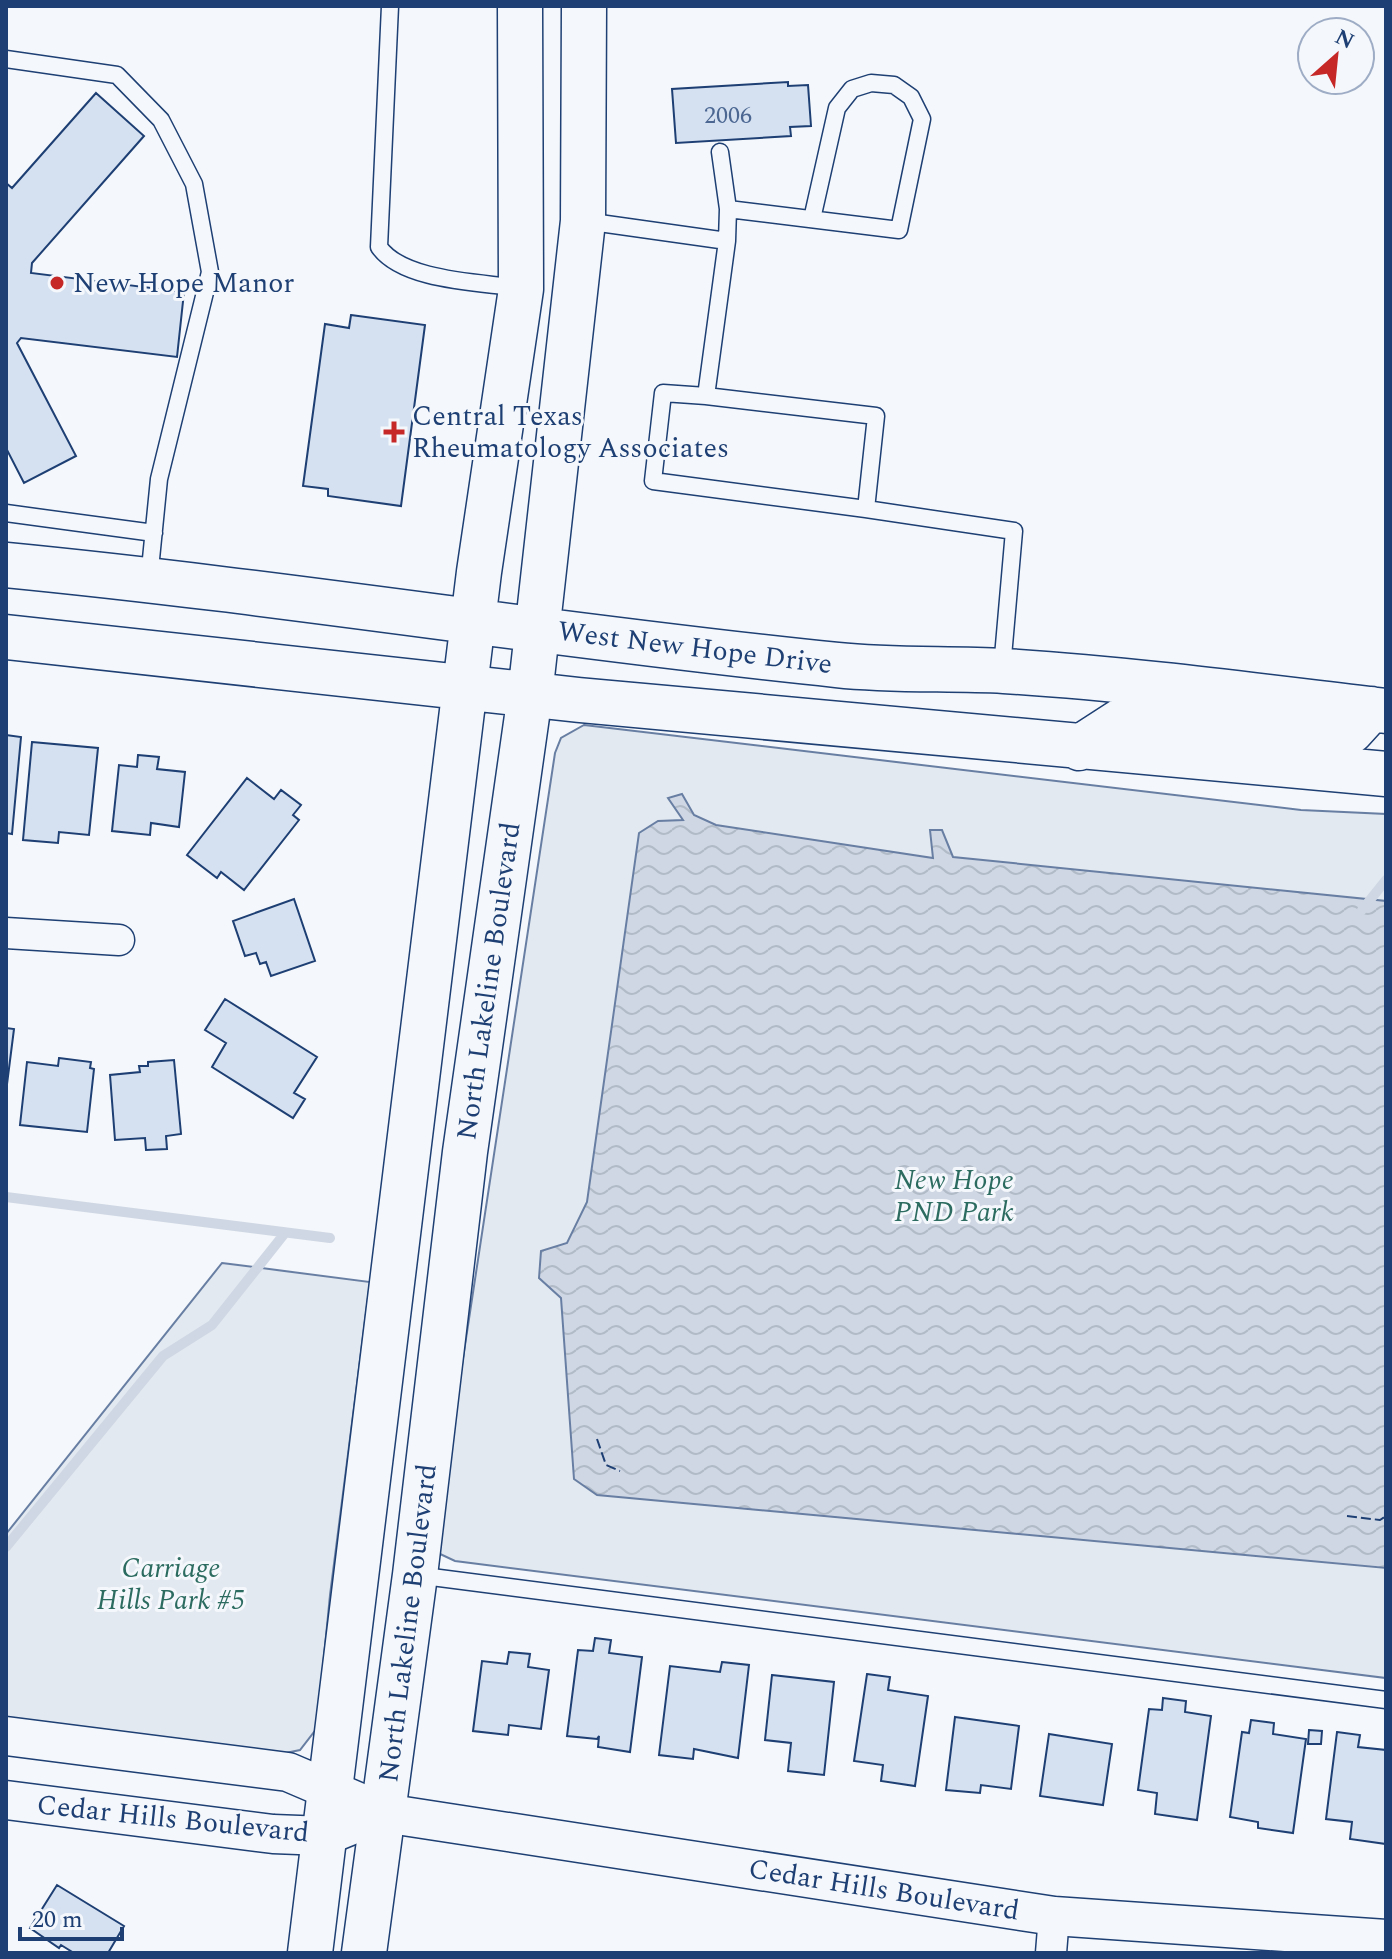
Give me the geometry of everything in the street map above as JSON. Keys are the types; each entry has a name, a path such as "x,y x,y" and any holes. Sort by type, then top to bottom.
{"main road":[{"name":"North Lakeline Boulevard","path":"310,1953 474,623 521,289 520,6"},
{"name":"North Lakeline Boulevard","path":"364,1953 415,1575 465,1152 530,695 583,221 584,6"},
{"name":"West New Hope Drive","path":"6,565 149,579 474,623 841,666 1002,671 1141,681 1378,710"},
{"path":"6,637 530,695 1386,774"},
{"path":"1079,748 1127,717 1317,737 1351,731 1378,710"}],"street":[{"path":"6,933 119,940"},
{"name":"Cedar Hills Boulevard","path":"6,1736 288,1772 384,1813 1052,1935 1386,1939"},
{"name":"Cedar Hills Boulevard","path":"6,1800 273,1834 325,1836 384,1813"}],"lane":[{"path":"390,6 379,247 387,258 420,273 521,289"},
{"path":"6,59 117,75 161,120 194,184 210,272 159,479 149,579"},
{"path":"728,209 899,230 922,119 911,97 894,85 871,83 852,89 837,108 812,219"},
{"path":"706,396 727,241 728,209 720,152"},
{"path":"583,221 727,241"},
{"path":"866,509 876,416 663,393 653,481 1014,531 1002,671"},
{"path":"6,513 154,533"},
{"path":"415,1575 1386,1700"}],"green space":[{"name":"New Hope PND Park","path":"584,725 1301,810 1386,814 1386,1678 455,1561 438,1553 436,1536 555,753 561,738"},
{"name":"Carriage Hills Park #5","path":"222,1263 370,1282 330,1595 317,1728 300,1750 271,1756 6,1726 6,1534"}],"water":[{"name":"New Hope PND Park","path":"682,794 694,815 716,825 933,858 930,830 942,830 953,857 1386,901 1386,1568 597,1495 574,1479 561,1298 539,1278 541,1251 567,1243 587,1202 639,833 658,821 683,820 668,798"}],"building":[{"path":"788,82 788,86 808,85 811,126 790,127 791,136 676,143 672,89"},
{"name":"New Hope Manor","path":"96,93 144,136 32,263 31,273 184,292 177,357 21,338 17,343 76,456 24,483 6,448 6,183 12,188"},
{"path":"351,315 425,325 401,506 328,496 328,489 303,486 325,324 349,328"},
{"path":"6,735 21,737 12,834 6,833"},
{"path":"32,742 98,748 89,835 59,832 58,843 23,840"},
{"path":"138,755 159,757 157,769 185,772 179,827 151,823 150,835 112,831 119,765 137,767"},
{"path":"247,778 274,799 281,790 301,805 293,815 299,820 244,890 221,872 217,878 187,855"},
{"path":"294,899 315,961 271,976 266,962 260,964 256,953 245,956 233,921"},
{"path":"225,999 317,1057 294,1093 305,1099 293,1118 212,1067 226,1043 205,1030"},
{"path":"6,1028 14,1029 6,1092"},
{"path":"59,1058 91,1062 90,1068 94,1069 87,1132 20,1125 27,1062 58,1066"},
{"path":"174,1060 181,1134 166,1136 167,1149 146,1150 145,1138 115,1140 110,1075 140,1072 139,1066 148,1066 148,1062"},
{"path":"595,1638 611,1640 609,1653 642,1657 630,1752 598,1747 599,1736 597,1739 567,1736 578,1650 593,1651"},
{"path":"509,1652 530,1654 528,1667 549,1670 541,1729 509,1725 508,1735 473,1731 482,1661 507,1664"},
{"path":"722,1662 749,1665 738,1758 694,1749 693,1759 659,1755 670,1666 720,1672"},
{"path":"867,1674 890,1677 888,1690 928,1696 915,1786 881,1781 883,1765 854,1761"},
{"path":"772,1675 834,1682 824,1775 788,1771 791,1743 765,1740"},
{"path":"1163,1698 1186,1701 1185,1712 1211,1716 1197,1820 1155,1814 1157,1793 1138,1790 1149,1709 1162,1710"},
{"path":"955,1717 1019,1726 1011,1789 981,1785 980,1793 946,1790"},
{"path":"1251,1720 1274,1723 1273,1734 1306,1739 1293,1833 1258,1828 1258,1822 1230,1817 1242,1732 1249,1733"},
{"path":"1309,1730 1322,1731 1321,1744 1308,1744"},
{"path":"1337,1732 1360,1735 1358,1747 1386,1750 1386,1844 1350,1839 1352,1822 1326,1819"},
{"path":"1049,1734 1112,1744 1103,1805 1040,1796"},
{"path":"57,1885 124,1926 108,1953 74,1953 61,1945 59,1948 30,1928"}],"waterway":[{"path":"1362,910 1386,880"},
{"path":"6,1197 330,1238"},
{"path":"6,1547 163,1356 212,1325 285,1233"}],"fence":[{"path":"597,1439 606,1465 620,1471"},
{"path":"1347,1516 1380,1520 1386,1516"}],"place":[{"name":"New Hope Manor","path":"57,283"},
{"name":"Central Texas Rheumatology Associates","path":"394,432"}]}
